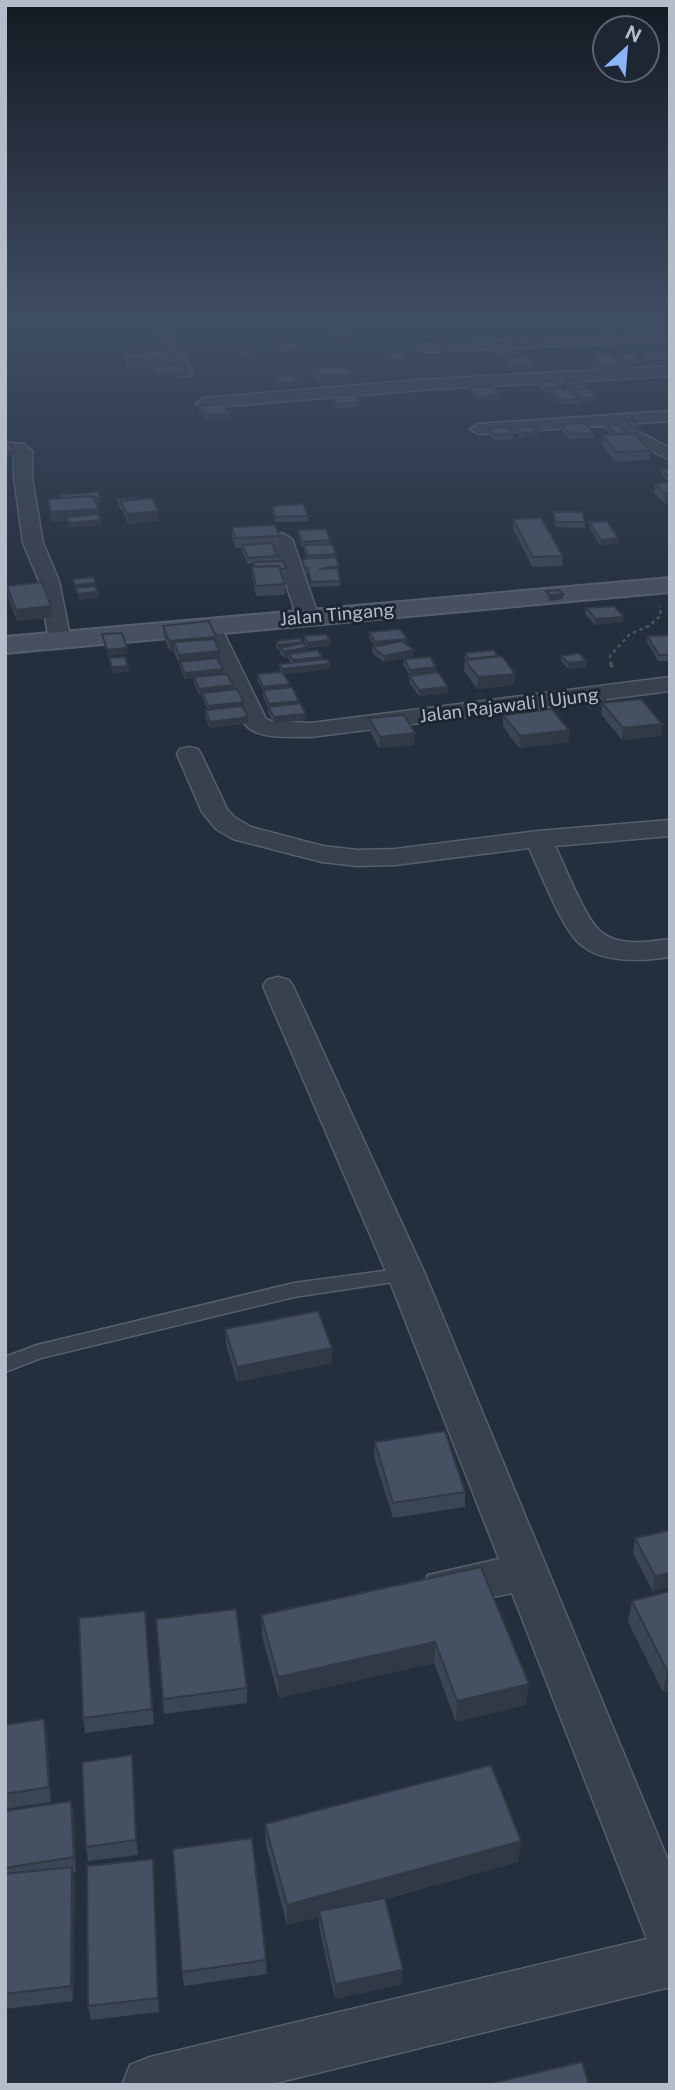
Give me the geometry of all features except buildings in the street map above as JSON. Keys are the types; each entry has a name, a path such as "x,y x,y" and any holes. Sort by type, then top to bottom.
{"main road":[{"name":"Jalan Tingang","path":"5,645 210,627 307,615 659,586"}],"street":[{"path":"602,420 670,455"},
{"path":"478,429 632,420"},
{"path":"5,448 19,448 23,451 20,514 49,581 60,641"},
{"path":"282,539 307,615"},
{"name":"Jalan Rajawali I Ujung","path":"210,627 256,723 266,728 348,726 670,684"},
{"path":"189,754 215,812 225,823 242,833 322,854 357,858 396,858 538,839 670,828"},
{"path":"538,839 588,937 607,947 628,950 651,951 670,947"},
{"path":"278,986 406,1274 670,1930"},
{"path":"408,1596 526,1572"},
{"path":"150,2085 670,1960"}],"lane":[{"path":"5,1365 37,1352 294,1290 406,1274"}],"path":[{"path":"623,690 610,666 610,656 630,634 649,626 661,615 659,586"}]}
